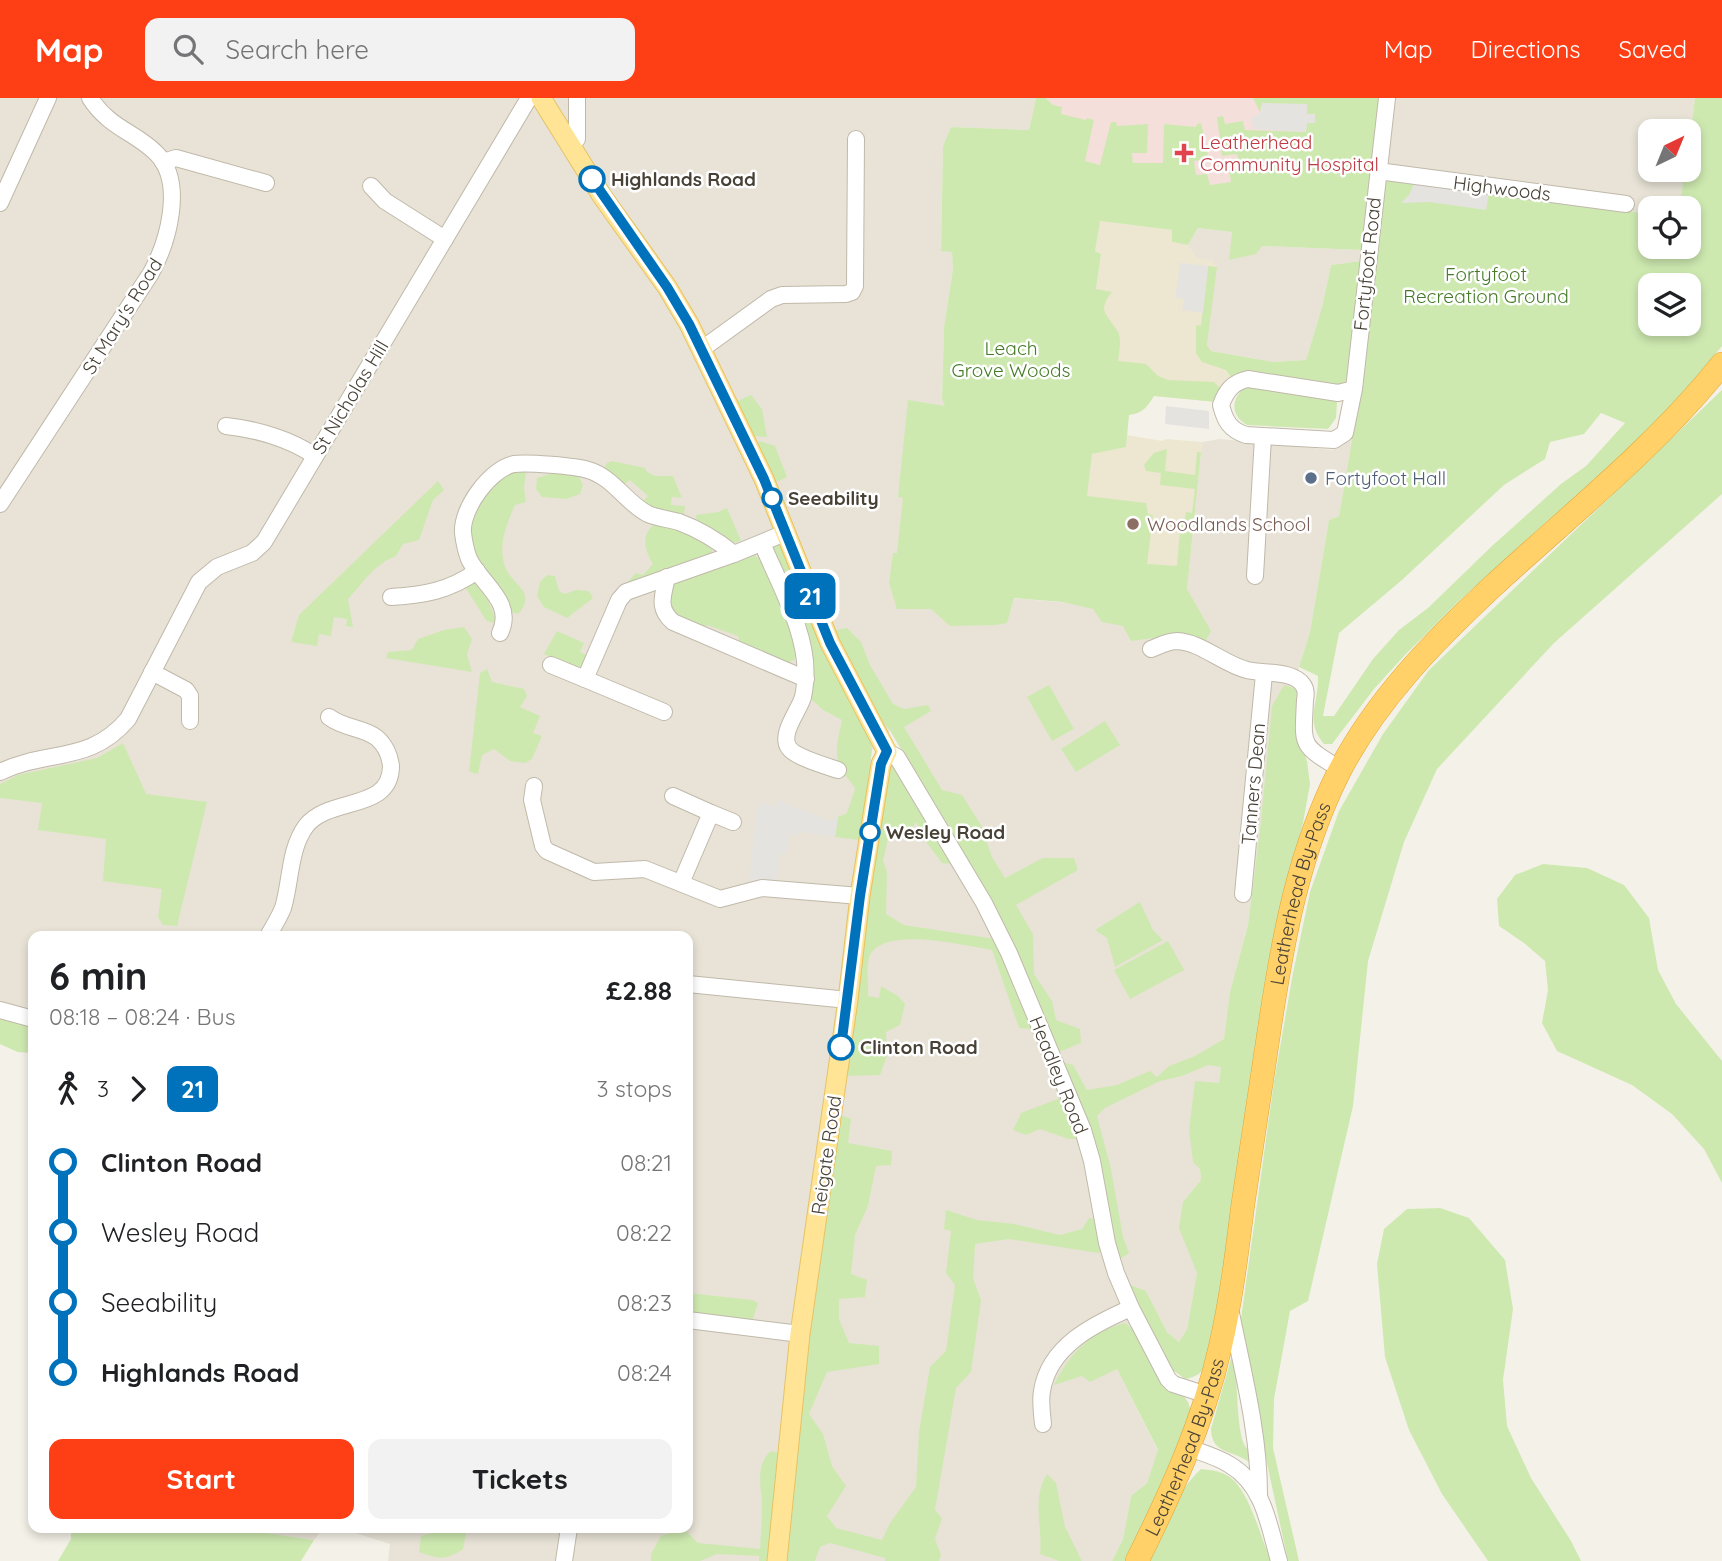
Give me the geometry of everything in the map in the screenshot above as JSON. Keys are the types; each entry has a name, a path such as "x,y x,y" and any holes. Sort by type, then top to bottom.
{"highway":[{"name":"Leatherhead By-Pass","path":"1137,1561 1189,1448 1208,1395 1220,1350 1279,966 1292,900 1321,810 1340,769 1375,714 1426,653 1463,614 1668,425 1722,364"}],"main road":[{"path":"541,98 614,214 679,305 764,479 830,643 887,751"},
{"name":"Reigate Road","path":"778,1561 800,1334 848,1000 860,896 881,764 887,751"}],"street":[{"path":"0,203 48,98"},
{"path":"90,98 109,120 151,149 163,162 176,158 266,183"},
{"name":"St Nicholas Hill","path":"0,772 19,764 82,751 108,739 128,719 199,582 217,567 258,548 528,98"},
{"path":"571,146 578,139 577,98"},
{"name":"Fortyfoot Road","path":"1353,389 1338,393 1248,379 1239,381 1224,397 1221,405 1228,425 1236,432 1263,437 1334,440 1345,433 1353,389 1387,98"},
{"path":"702,349 771,299 782,295 852,292 855,286 856,139"},
{"name":"St Mary's Road","path":"0,504 162,254 171,207 170,182 163,162"},
{"name":"Highwoods","path":"1378,171 1626,204"},
{"path":"371,186 385,201 444,239"},
{"path":"226,426 272,436 301,447 315,456"},
{"path":"1255,576 1263,437"},
{"path":"500,633 504,625 504,614 500,603 469,559 463,534 465,515 470,503 502,469 511,465 523,463 588,470 607,480 649,515 692,527 734,554"},
{"path":"586,679 619,600 634,588 734,554 785,533"},
{"path":"762,543 804,648 806,678 802,698 786,740 789,748 838,771"},
{"path":"391,597 429,594 464,580 477,571"},
{"path":"667,577 662,607 673,622 806,678"},
{"path":"1151,649 1177,641 1191,644 1237,667 1264,674 1289,676 1302,683 1306,697 1303,734 1305,741 1316,754 1340,769"},
{"path":"551,665 664,712"},
{"path":"152,672 186,690 190,696 191,721"},
{"name":"Tanners Dean","path":"1243,894 1264,674"},
{"path":"271,931 284,906 295,850 307,824 329,808 372,798 385,785 389,776 390,759 382,743 368,733 340,725 329,716"},
{"name":"Headley Road","path":"887,751 897,757 984,903 1009,953 1083,1130 1092,1161 1107,1243 1131,1308 1168,1379 1173,1384 1208,1395"},
{"path":"534,786 532,800 540,837 547,851 594,872 645,869 720,899 762,888 860,896"},
{"path":"673,796 733,822"},
{"path":"681,883 711,813"},
{"path":"693,984 848,1000"},
{"path":"0,1010 28,1018"},
{"path":"1229,1304 1249,1401 1259,1474 1259,1494 1279,1561"},
{"path":"1043,1424 1041,1394 1044,1381 1062,1352 1086,1329 1131,1308"},
{"path":"693,1321 800,1334"},
{"path":"1189,1448 1229,1464 1241,1472 1259,1494"},
{"path":"564,1561 568,1533"}],"shaded area":[{"path":"0,98 1036,98 1029,130 951,127 943,146 941,250 952,251 953,269 944,327 942,399 946,406 903,498 984,596 1180,612 1187,589 1202,442 1220,439 1333,450 1350,434 1351,446 1339,516 1329,520 1310,632 1293,686 1261,821 1248,925 1230,993 1213,1133 1200,1169 1201,1180 1183,1202 1197,1273 1187,1329 1179,1342 1167,1332 1146,1291 1128,1284 1117,1253 1095,1142 1012,940 997,911 890,731 872,750 773,1561 388,1561 390,1544 356,1533 693,1533 693,931 28,931 28,1053 18,1052 0,1044"},
{"name":"Leatherhead Community Hospital","path":"1046,98 1323,98 1304,194 1059,202 1053,105"},
{"path":"1382,98 1695,98 1692,119 1638,119 1638,182 1683,182 1681,196 1638,196 1638,212 1372,175"},
{"path":"1262,103 1307,104 1307,114 1315,114 1315,123 1307,123 1306,132 1254,129 1251,119 1262,111"},
{"path":"1415,182 1489,192 1486,210 1430,202 1401,203 1409,195"},
{"path":"1099,221 1172,230 1172,242 1188,245 1196,258 1212,260 1217,267 1207,345 1233,379 1217,402 1154,396 1100,363 1103,291 1096,290 1101,254 1095,251"},
{"path":"1198,228 1232,232 1230,260 1262,246 1362,250 1361,261 1331,265 1306,360 1273,362 1211,351 1207,345 1216,267 1196,258 1188,245"},
{"path":"1180,263 1208,266 1203,313 1182,310 1184,299 1175,298"},
{"path":"1166,406 1209,411 1209,429 1165,424"},
{"name":"Woodlands School","path":"1127,435 1162,441 1202,442 1187,589 1063,602 1079,456 1126,447"},
{"path":"892,765 990,927 1079,1139 1139,1334 1099,1333 1158,1451 1147,1483 1131,1496 1123,1539 1112,1561 1082,1561 1079,1555 1065,1561 785,1561 792,1476 856,1003"},
{"path":"778,800 829,821 838,817 835,837 799,832 798,836 789,835 786,855 779,854 776,880 749,882 760,801 775,807"},
{"path":"266,1533 319,1533 314,1540"}],"green space":[{"path":"1036,98 1046,98 1053,105 1062,107 1061,114 1094,120 1085,161 1100,165 1111,122 1116,122 1117,126 1148,124 1147,153 1132,153 1133,163 1163,163 1164,124 1196,127 1201,123 1209,159 1194,161 1196,175 1207,174 1210,185 1231,182 1229,170 1239,168 1237,154 1222,156 1217,117 1223,116 1225,124 1243,121 1245,130 1306,132 1307,114 1262,104 1260,112 1253,98 1382,98 1372,175 1638,212 1638,259 1701,259 1701,196 1681,196 1683,182 1701,182 1701,119 1692,119 1695,98 1722,98 1722,346 1662,418 1461,599 1374,689 1332,744 1324,744 1318,736 1314,719 1318,676 1299,667 1310,632 1329,520 1339,516 1351,446 1362,250 1262,246 1256,254 1229,260 1232,232 1198,228 1188,245 1172,242 1172,230 1100,221 1095,251 1101,254 1096,289 1112,292 1104,309 1119,335 1118,361 1146,364 1158,376 1168,380 1214,382 1220,388 1217,402 1154,396 1144,409 1129,415 1126,447 1092,454 1087,496 1146,503 1148,514 1153,515 1147,564 1177,566 1181,518 1185,518 1186,512 1192,513 1195,489 1160,485 1161,473 1146,471 1144,465 1154,453 1167,449 1165,471 1195,475 1197,452 1201,452 1187,589 1211,631 1205,642 1169,636 1131,641 1123,626 1102,622 1093,609 1063,602 1014,598 1007,623 996,625 950,626 931,609 897,609 889,583 893,553 897,553 903,498 898,497 908,400 945,406 942,399 944,327 953,269 952,252 941,251 943,146 951,127 1029,130","holes":["1601,413 1625,423 1586,466 1561,484 1428,608 1399,630 1373,659 1334,716 1323,716 1339,633 1402,580 1504,485 1545,459 1550,442 1584,434"]},
{"path":"1361,261 1348,381 1338,387 1336,418 1328,429 1247,425 1242,422 1234,405 1241,391 1226,370 1202,362 1196,353 1196,326 1201,325 1208,266 1217,267 1207,345 1211,351 1273,362 1306,360 1331,265"},
{"path":"1722,390 1722,494 1554,643 1437,769 1404,842 1368,961 1353,1106 1308,1301 1290,1311 1274,1399 1273,1448 1299,1561 1288,1561 1239,1333 1274,1082 1293,973 1310,892 1339,811 1383,734 1429,670"},
{"path":"751,395 762,409 767,437 753,436 737,401"},
{"path":"760,441 775,446 787,477 779,481 769,480 756,445"},
{"path":"612,461 645,468 655,476 673,476 682,498 672,497 671,505 685,506 684,514 679,517 656,511 642,502 648,496 630,480 622,486 603,470 607,463"},
{"path":"518,467 526,472 526,502 515,505 506,529 502,553 506,569 525,594 523,607 518,614 511,612 483,570 472,540 471,525 475,509 484,494 499,479"},
{"path":"577,473 583,485 580,494 566,499 542,497 536,489 537,478 550,474"},
{"path":"438,481 444,490 433,500 419,540 403,544 396,556 375,569 348,599 353,627 346,626 347,619 334,617 331,636 319,634 317,646 291,642 299,615"},
{"path":"727,508 741,541 723,540 697,522 696,515"},
{"path":"657,522 684,528 712,547 712,552 708,557 625,585 636,573 643,575 653,564 645,542 648,532"},
{"path":"783,542 869,729 872,749 860,840 835,837 838,817 847,813 855,789 840,768 838,760 842,720 823,710 808,696 771,545"},
{"path":"748,553 762,559 799,648 795,659 788,663 740,645 738,636 707,625 702,630 674,617 669,606 670,583"},
{"path":"547,575 555,576 559,591 565,594 576,590 589,591 593,598 567,618 544,607 537,596 540,582"},
{"path":"472,580 482,584 496,621 492,623 486,620 465,587"},
{"path":"464,627 472,639 467,654 472,672 386,658 388,652 412,650 418,639 444,630"},
{"path":"847,628 861,642 870,665 893,704 904,709 928,705 931,711 904,727 942,790 962,795 981,825 992,857 1005,878 1043,858 1074,858 1078,870 1016,905 1033,934 1034,974 1052,1001 1056,1020 1080,1029 1081,1043 1059,1052 997,911 890,730 878,719 832,631"},
{"path":"557,631 584,643 580,652 588,656 582,670 544,654"},
{"path":"487,669 492,682 524,689 527,696 520,707 540,716 533,733 542,736 532,759 525,763 510,761 494,749 482,755 478,774 469,772 480,673"},
{"path":"1049,685 1074,729 1052,741 1027,697"},
{"path":"1284,685 1300,690 1299,737 1307,761 1310,784 1288,882 1214,1343 1202,1371 1185,1379 1165,1364 1128,1284 1146,1291 1167,1332 1179,1342 1187,1329 1197,1273 1179,1228 1183,1202 1201,1180 1200,1169 1193,1162 1189,1130 1195,1081 1219,1083 1221,1067 1208,1065 1182,1076 1160,1081 1105,1108 1097,1116 1111,1169 1123,1237 1129,1253 1119,1260 1095,1142 1063,1062 1073,1065 1087,1090 1117,1085 1150,1071 1157,1077 1169,1066 1195,1056 1224,1039 1230,992 1248,925 1272,706"},
{"path":"1105,721 1120,745 1076,772 1061,749"},
{"path":"123,743 146,794 207,802 177,926 163,925 158,917 162,889 103,881 106,839 38,830 42,803 0,798 0,784 18,775 97,758"},
{"path":"892,765 951,864 942,863 926,842 916,822 909,833 888,839 883,861 887,872 886,914 904,925 995,939 1032,1029 1019,1028 992,950 924,940 889,942 876,948 869,958 868,996 879,998 881,986 898,996 905,1004 900,1025 886,1032 887,1056 880,1075 846,1076 871,872 888,766"},
{"path":"1543,864 1587,868 1624,885 1649,918 1658,970 1676,1004 1722,1061 1722,1183 1704,1149 1672,1114 1632,1085 1557,1051 1542,1023 1548,990 1545,961 1499,926 1497,899 1515,875"},
{"path":"1140,902 1153,930 1163,940 1115,967 1107,938 1095,930"},
{"path":"1168,941 1184,970 1130,999 1114,970"},
{"path":"0,1016 28,1021 28,1053 18,1052 0,1044"},
{"path":"1063,1097 1079,1139 1068,1139 1040,1129 1026,1135 1013,1130 1021,1113"},
{"path":"841,1115 851,1119 848,1143 892,1151 891,1165 876,1166 868,1206 855,1235 851,1274 867,1280 865,1297 839,1299 839,1319 849,1343 879,1346 879,1364 827,1372 809,1414 823,1434 832,1466 846,1486 827,1516 836,1528 882,1540 890,1523 916,1487 919,1432 930,1367 946,1351 955,1285 946,1273 951,1231 944,1229 946,1210 977,1220 1014,1224 1060,1235 1082,1229 1089,1218 1096,1219 1103,1251 1098,1253 1009,1239 975,1244 973,1278 981,1300 971,1372 956,1388 935,1510 942,1518 935,1539 941,1555 939,1561 885,1561 885,1558 830,1543 820,1547 815,1561 785,1561 798,1418"},
{"path":"1440,1208 1469,1218 1505,1260 1513,1309 1503,1380 1507,1426 1531,1478 1581,1561 1488,1561 1442,1494 1409,1430 1385,1357 1377,1264 1384,1229 1407,1209"},
{"path":"693,1294 752,1300 758,1303 752,1322 693,1316"},
{"path":"1125,1323 1139,1334 1188,1402 1192,1414 1126,1561 1112,1561 1123,1539 1131,1496 1147,1483 1158,1450 1117,1369 1090,1382 1082,1376 1054,1385 1082,1345 1102,1332"},
{"path":"1232,1355 1235,1360 1240,1428 1252,1459 1249,1462 1219,1447 1212,1437 1211,1429"},
{"path":"771,1451 785,1454 773,1561 759,1561 759,1556 717,1554 700,1561 651,1561 651,1554 661,1536 671,1533 688,1533 698,1543 760,1549 760,1483 761,1469"},
{"path":"1201,1469 1228,1476 1242,1491 1271,1561 1146,1561 1176,1500"},
{"path":"1047,1474 1056,1483 1065,1527 1082,1561 1059,1561 1040,1554 1039,1503 1042,1484"},
{"path":"71,1533 266,1533 314,1540 301,1561 58,1561 71,1539"},
{"path":"432,1533 466,1533 463,1549 442,1558 419,1552 421,1536"}],"bus line":[{"name":"21","path":"592,179 679,305 702,349 764,479 830,643 887,751 881,764 860,896 841,1047"}],"place":[{"name":"Leatherhead Community Hospital","path":"1184,153"},
{"name":"Highlands Road","path":"592,179"},
{"name":"Fortyfoot Hall","path":"1311,478"},
{"name":"Seeability","path":"772,498"},
{"name":"Woodlands School","path":"1133,524"},
{"name":"Wesley Road","path":"870,832"},
{"name":"Clinton Road","path":"841,1047"}],"park label":[{"name":"Fortyfoot Recreation Ground","path":"1486,285"},
{"name":"Leach Grove Woods","path":"1011,359"}]}
